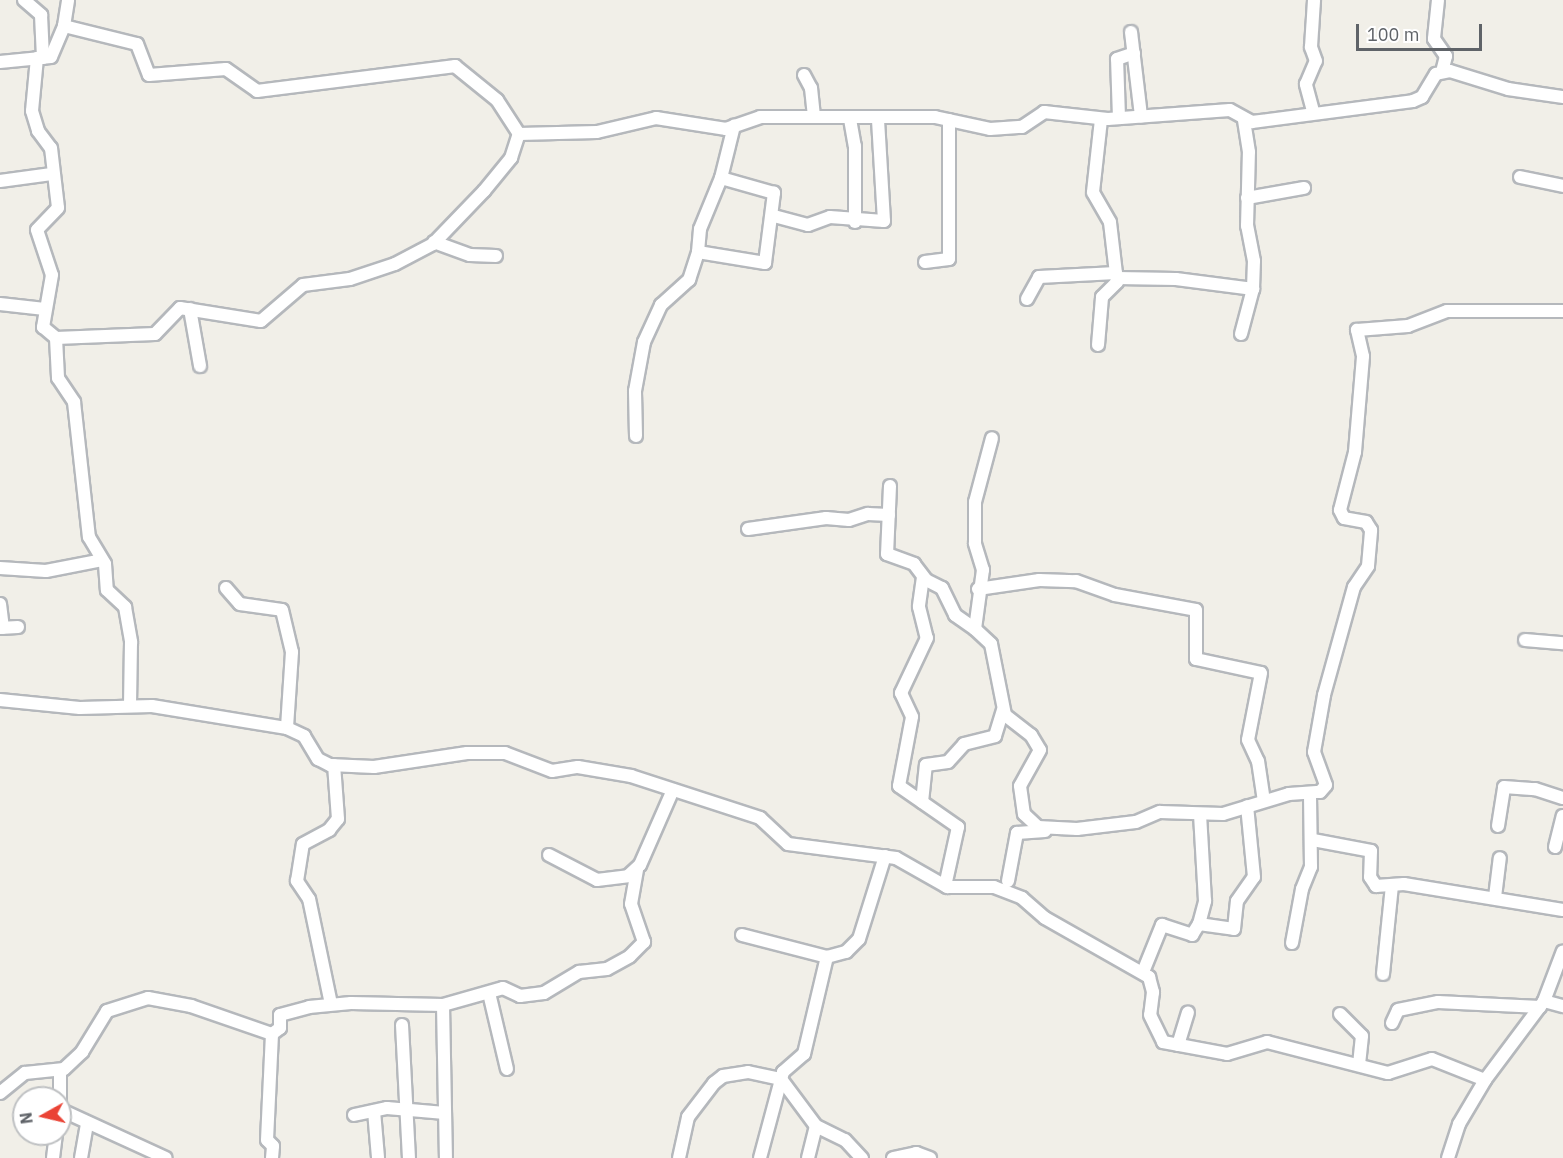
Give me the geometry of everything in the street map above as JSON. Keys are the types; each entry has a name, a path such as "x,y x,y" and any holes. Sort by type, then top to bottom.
{"street":[{"path":"24,0 41,15 40,58 32,111 51,148 52,174 58,208 37,231 52,275 45,309 44,332 56,338 155,334 176,310 190,309 261,321 303,285 368,274 434,242 511,158 519,134"},
{"path":"0,62 40,58 55,52 64,26 68,0"},
{"path":"1313,111 1306,84 1316,61 1311,47 1314,0"},
{"path":"1438,0 1434,39 1446,56 1442,72"},
{"path":"64,26 137,44 149,75 226,69 257,91 455,66 497,100 519,134"},
{"path":"1131,32 1141,116"},
{"path":"1119,118 1117,59 1134,53"},
{"path":"519,134 597,132 656,118 726,129 760,117 949,120 990,129 1022,127 1038,112 1101,119 1230,110 1244,120 1282,119 1313,111 1418,99 1431,79 1442,72 1460,72 1508,89 1563,97"},
{"path":"804,75 811,88 814,117"},
{"path":"850,119 855,146 855,222"},
{"path":"774,216 808,225 830,217 855,222 880,222 885,216 878,119"},
{"path":"1098,345 1102,297 1117,275 1110,222 1093,192 1101,119"},
{"path":"925,262 949,259 949,120"},
{"path":"1241,333 1253,289 1247,198 1249,152 1244,120"},
{"path":"636,436 635,391 644,342 661,305 689,280 698,252 700,228 721,178 734,126"},
{"path":"0,181 52,174"},
{"path":"1520,177 1563,186"},
{"path":"698,252 705,250 764,265 774,216 772,190 742,187 721,178"},
{"path":"1247,198 1304,188"},
{"path":"434,242 470,255 496,256"},
{"path":"1027,299 1039,278 1117,275 1176,279 1253,289"},
{"path":"0,304 45,309"},
{"path":"190,309 200,366"},
{"path":"1008,881 1017,833 1136,822 1155,812 1223,814 1264,801 1310,794 1325,788 1314,757 1324,695 1354,587 1368,566 1369,525 1344,518 1340,510 1355,452 1363,356 1357,330 1408,326 1447,311 1563,311"},
{"path":"56,338 58,378 74,402 88,537 102,560 107,590 125,607 130,642 130,705"},
{"path":"975,629 978,589 983,570 975,543 975,502 992,438"},
{"path":"890,486 887,554 914,564 923,577 942,588 951,610 991,644 1003,710 1007,719 1031,735 1040,750 1020,786 1024,814 1046,831"},
{"path":"748,529 826,518 853,520 873,513 889,515"},
{"path":"0,568 46,571 102,560"},
{"path":"923,577 919,607 927,638 901,693 912,717 910,746 900,784 958,827 945,886"},
{"path":"978,589 1045,579 1076,581 1115,595 1196,610 1196,659 1261,673 1248,740 1258,761 1264,801"},
{"path":"226,588 240,604 282,609 292,652 286,728"},
{"path":"0,604 1,628 18,627"},
{"path":"1525,640 1563,644"},
{"path":"0,700 80,708 130,705 286,728 304,736 318,759 334,765 374,767 467,753 505,753 552,771 594,769 673,790 760,818 788,844 885,856 945,886 1006,891 1143,972 1153,985 1150,1016 1158,1037 1178,1045 1227,1054 1267,1042 1392,1074 1432,1059 1485,1080"},
{"path":"922,802 926,765 948,762 964,744 995,736 1003,710"},
{"path":"331,1004 309,899 297,881 303,844 329,830 338,819 334,765"},
{"path":"1498,826 1507,786 1535,789 1563,798"},
{"path":"0,1093 25,1073 60,1071 82,1052 107,1011 154,997 272,1034 278,1032 283,1013 331,1004 443,1005 503,988 520,996 544,993 579,972 607,969 640,949 644,942 631,904 637,869 673,790"},
{"path":"1292,943 1302,889 1311,867 1313,840 1310,794"},
{"path":"1199,924 1234,929 1237,901 1254,877 1247,807"},
{"path":"1143,972 1162,925 1192,935 1199,924 1205,901 1200,814"},
{"path":"1555,847 1563,816"},
{"path":"1313,840 1371,851 1371,881 1376,886 1392,885 1496,897 1563,910"},
{"path":"549,855 603,881 621,879 637,869"},
{"path":"742,935 827,957 846,952 857,943 885,856"},
{"path":"1496,897 1500,858"},
{"path":"1383,974 1392,885"},
{"path":"1448,1158 1459,1124 1485,1080 1542,1004 1563,951"},
{"path":"760,1158 781,1079 786,1068 804,1054 827,957"},
{"path":"489,993 507,1070"},
{"path":"1392,1023 1398,1010 1438,1002 1563,1006"},
{"path":"443,1005 446,1158"},
{"path":"1178,1045 1188,1013"},
{"path":"1340,1014 1362,1036 1359,1064"},
{"path":"402,1025 409,1158"},
{"path":"272,1034 267,1140 273,1146 272,1158"},
{"path":"60,1071 60,1086"},
{"path":"679,1158 688,1117 719,1078 748,1072 781,1079 816,1126 847,1142 862,1158"},
{"path":"354,1115 374,1111 446,1113"},
{"path":"374,1111 378,1158"},
{"path":"72,1117 166,1158"},
{"path":"81,1158 87,1125"},
{"path":"808,1158 816,1126"},
{"path":"844,1158 847,1142"},
{"path":"893,1158 916,1153 930,1158"}]}
